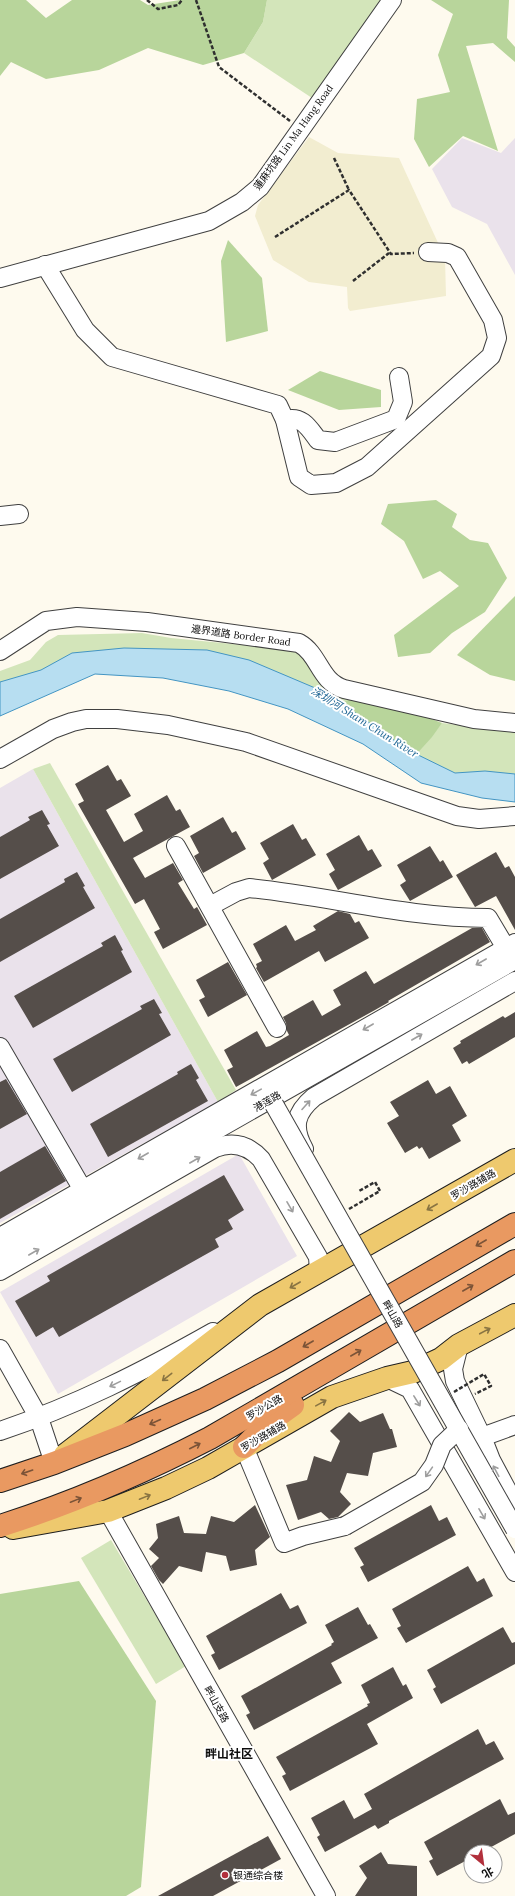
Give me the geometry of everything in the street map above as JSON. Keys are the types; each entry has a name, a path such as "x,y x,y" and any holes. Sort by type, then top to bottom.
{"highway":[{"path":"0,1481 54,1463 125,1435 205,1400 278,1361 515,1224"},
{"name":"罗沙公路","path":"0,1526 56,1508 162,1462 258,1411 336,1364 515,1261"},
{"path":"244,1447 268,1423 307,1394 336,1364"}],"main road":[{"name":"罗沙路辅路","path":"54,1463 260,1305 515,1160"},
{"name":"罗沙路辅路","path":"0,1529 72,1519 108,1511 166,1488 208,1468 332,1397 354,1388 413,1372 441,1359 459,1345 515,1315"}],"street":[{"name":"蓮麻坑路 Lin Ma Hang Road","path":"0,278 209,221 242,202 260,187 300,128 392,0"},
{"path":"45,265 85,330 112,357 278,405 285,420 299,477 311,485 336,483 367,467 491,356 497,338 493,320 457,257 448,253 428,252"},
{"path":"285,420 293,418 303,421 318,440 335,442 396,419 403,402 400,377"},
{"path":"0,516 20,514"},
{"name":"邊界道路 Border Road","path":"0,651 46,621 77,617 196,628 299,643 307,648 324,676 334,686 344,690 474,719 515,722"},
{"path":"0,758 53,729 72,722 86,719 117,718 176,727 246,742 457,816 479,819 515,816"},
{"path":"176,846 277,1028"},
{"path":"0,1237 512,950 488,918 456,918 422,915 249,888 236,892 210,906"},
{"name":"港莲路","path":"0,1254 271,1099 512,950"},
{"path":"368,1243 359,1239 350,1230 298,1138 297,1122 301,1112 308,1102 321,1093 515,981"},
{"path":"0,1046 83,1190"},
{"name":"畔山路","path":"271,1099 515,1529"},
{"path":"0,1271 215,1148 233,1144 249,1148 261,1159 318,1256 319,1271"},
{"path":"0,1431 39,1418 89,1397 260,1305"},
{"path":"459,1345 453,1369 455,1381 482,1437 490,1460 515,1505"},
{"path":"0,1349 39,1418 54,1463"},
{"path":"388,1378 410,1388 515,1572"},
{"path":"482,1437 515,1425"},
{"path":"244,1447 284,1543 303,1536 345,1526 422,1482 438,1458 442,1445 459,1430"},
{"name":"畔山支路","path":"108,1511 326,1896"}],"path":[{"path":"147,0 158,9 178,5 182,0"},
{"path":"196,0 219,67 300,128"},
{"path":"334,158 349,190 389,253"},
{"path":"275,237 349,190"},
{"path":"353,281 389,253 428,252"}],"shaded area":[{"path":"309,137 338,153 399,158 445,258 446,296 350,311 348,308 347,287 309,282 273,260 255,216 258,205"},
{"path":"462,138 501,153 515,138 515,275 487,224 452,207 432,169"},
{"path":"33,769 218,1102 0,1223 0,788"},
{"path":"239,1154 297,1256 58,1394 0,1292"}],"green space":[{"path":"0,0 26,0 46,18 72,0 140,0 148,5 180,0 267,0 263,22 244,53 203,65 148,48 99,70 46,79 11,62 0,76"},
{"path":"267,0 381,0 312,98 244,53 263,22"},
{"path":"431,0 509,0 507,38 515,47 515,62 493,43 466,46 498,151 463,136 429,167 414,139 417,99 450,92 438,55 453,14"},
{"path":"228,240 262,278 268,331 226,342 221,261"},
{"path":"320,371 381,390 381,407 339,410 288,390"},
{"path":"436,500 457,514 452,527 470,540 488,543 507,578 485,612 452,633 430,653 398,657 394,635 459,586 440,571 423,579 404,541 381,524 388,504"},
{"path":"515,596 515,681 490,675 457,655"},
{"path":"142,633 171,638 294,650 356,697 326,708 118,658 0,704 0,671 30,660 46,642 58,635"},
{"path":"355,698 408,710 442,723 432,737 413,758 334,704"},
{"path":"442,723 515,732 515,783 469,784 409,761"},
{"path":"50,763 236,1090 218,1102 33,769"},
{"path":"111,1540 186,1666 156,1684 81,1558"},
{"path":"79,1581 156,1701 141,1887 126,1896 0,1896 0,1594"}],"water":[{"name":"深圳河 Sham Chun River","path":"124,648 207,650 249,660 327,693 408,750 455,773 485,771 515,774 515,802 482,798 421,783 363,744 288,709 229,691 163,678 95,674 0,716 0,682 41,670 72,653"}],"building":[{"path":"108,765 117,781 121,779 131,796 106,810 124,842 143,831 134,814 167,795 176,811 180,809 190,827 133,858 145,878 173,863 183,880 178,883 194,909 197,907 207,925 163,949 154,932 160,929 144,899 135,904 78,804 84,801 75,784"},
{"path":"42,810 50,824 47,825 59,846 0,879 0,837 30,820 28,817"},
{"path":"223,817 232,833 236,831 246,849 203,873 194,856 199,853 190,836"},
{"path":"293,824 302,840 306,838 316,855 272,880 263,863 269,859 260,843"},
{"path":"359,835 368,851 372,849 382,866 338,890 329,874 335,870 326,854"},
{"path":"430,846 440,862 443,860 453,877 410,901 400,885 406,881 397,865"},
{"path":"496,852 505,868 509,866 515,877 515,930 496,896 475,907 456,875"},
{"path":"77,872 85,886 83,887 95,908 0,962 0,919 65,882 64,879"},
{"path":"338,911 350,914 355,923 359,921 369,938 325,962 319,951 264,982 256,968 256,964 262,961 253,944 286,925 295,941 316,930 313,926"},
{"path":"472,928 482,928 490,942 375,1010 236,1087 227,1070 233,1067 224,1050 257,1031 266,1047 270,1046 289,1035 283,1017 313,1000 322,1016 341,1005 333,990 366,971 374,984"},
{"path":"115,935 123,950 121,951 132,972 33,1028 14,996 103,946 101,943"},
{"path":"228,962 247,995 208,1017 199,1000 205,997 196,980"},
{"path":"154,999 162,1013 159,1014 171,1035 72,1092 53,1059 142,1009 140,1006"},
{"path":"515,1012 515,1037 469,1064 467,1061 462,1064 453,1048 461,1043 460,1041 503,1016 505,1018"},
{"path":"191,1064 199,1078 196,1080 208,1101 108,1157 90,1124 178,1074 177,1072"},
{"path":"6,1079 27,1114 0,1129 0,1082"},
{"path":"428,1080 436,1094 450,1086 467,1116 452,1125 461,1141 429,1159 422,1147 419,1149 417,1146 405,1153 387,1123 399,1116 390,1102"},
{"path":"45,1146 66,1181 0,1219 0,1172"},
{"path":"224,1175 244,1210 228,1220 233,1229 215,1239 219,1247 59,1337 53,1327 36,1337 15,1301 50,1281 47,1276"},
{"path":"349,1412 360,1422 383,1413 390,1429 392,1429 397,1447 373,1453 368,1476 347,1473 340,1492 351,1504 338,1517 329,1519 321,1512 298,1520 286,1485 307,1480 314,1456 331,1462 340,1441 330,1431"},
{"path":"255,1505 270,1537 255,1550 257,1565 230,1571 226,1556 206,1552 202,1572 179,1566 163,1584 159,1580 151,1566 159,1558 149,1549 158,1538 156,1524 179,1516 184,1533 206,1534 211,1516 234,1522"},
{"path":"431,1505 439,1521 447,1517 456,1535 368,1582 360,1567 364,1565 354,1548"},
{"path":"468,1566 477,1582 484,1578 493,1596 406,1643 397,1628 401,1626 392,1609"},
{"path":"281,1593 290,1609 298,1605 307,1623 219,1670 211,1655 215,1653 206,1636"},
{"path":"358,1607 368,1625 370,1624 378,1638 331,1663 342,1683 254,1730 246,1715 250,1713 241,1696 332,1645 331,1644 334,1642 325,1625"},
{"path":"503,1627 512,1643 515,1642 515,1664 441,1704 433,1689 436,1687 427,1670"},
{"path":"393,1667 403,1686 406,1684 413,1698 367,1724 378,1744 290,1791 282,1776 286,1774 276,1757 368,1706 367,1704 370,1703 361,1685"},
{"path":"478,1729 486,1745 494,1741 504,1759 389,1821 389,1823 378,1829 375,1825 325,1852 317,1837 320,1835 311,1818 344,1800 354,1819 372,1809 364,1794"},
{"path":"500,1799 508,1815 515,1812 515,1834 497,1844 463,1844 463,1862 437,1876 429,1861 433,1859 424,1842"},
{"name":"银通综合楼","path":"268,1836 281,1859 213,1896 158,1896"},
{"path":"381,1852 388,1864 417,1866 417,1896 355,1896 367,1878 359,1866"}],"place":[{"name":"银通综合楼","path":"225,1875"}],"district":[{"name":"畔山社区","path":"229,1754"}]}
